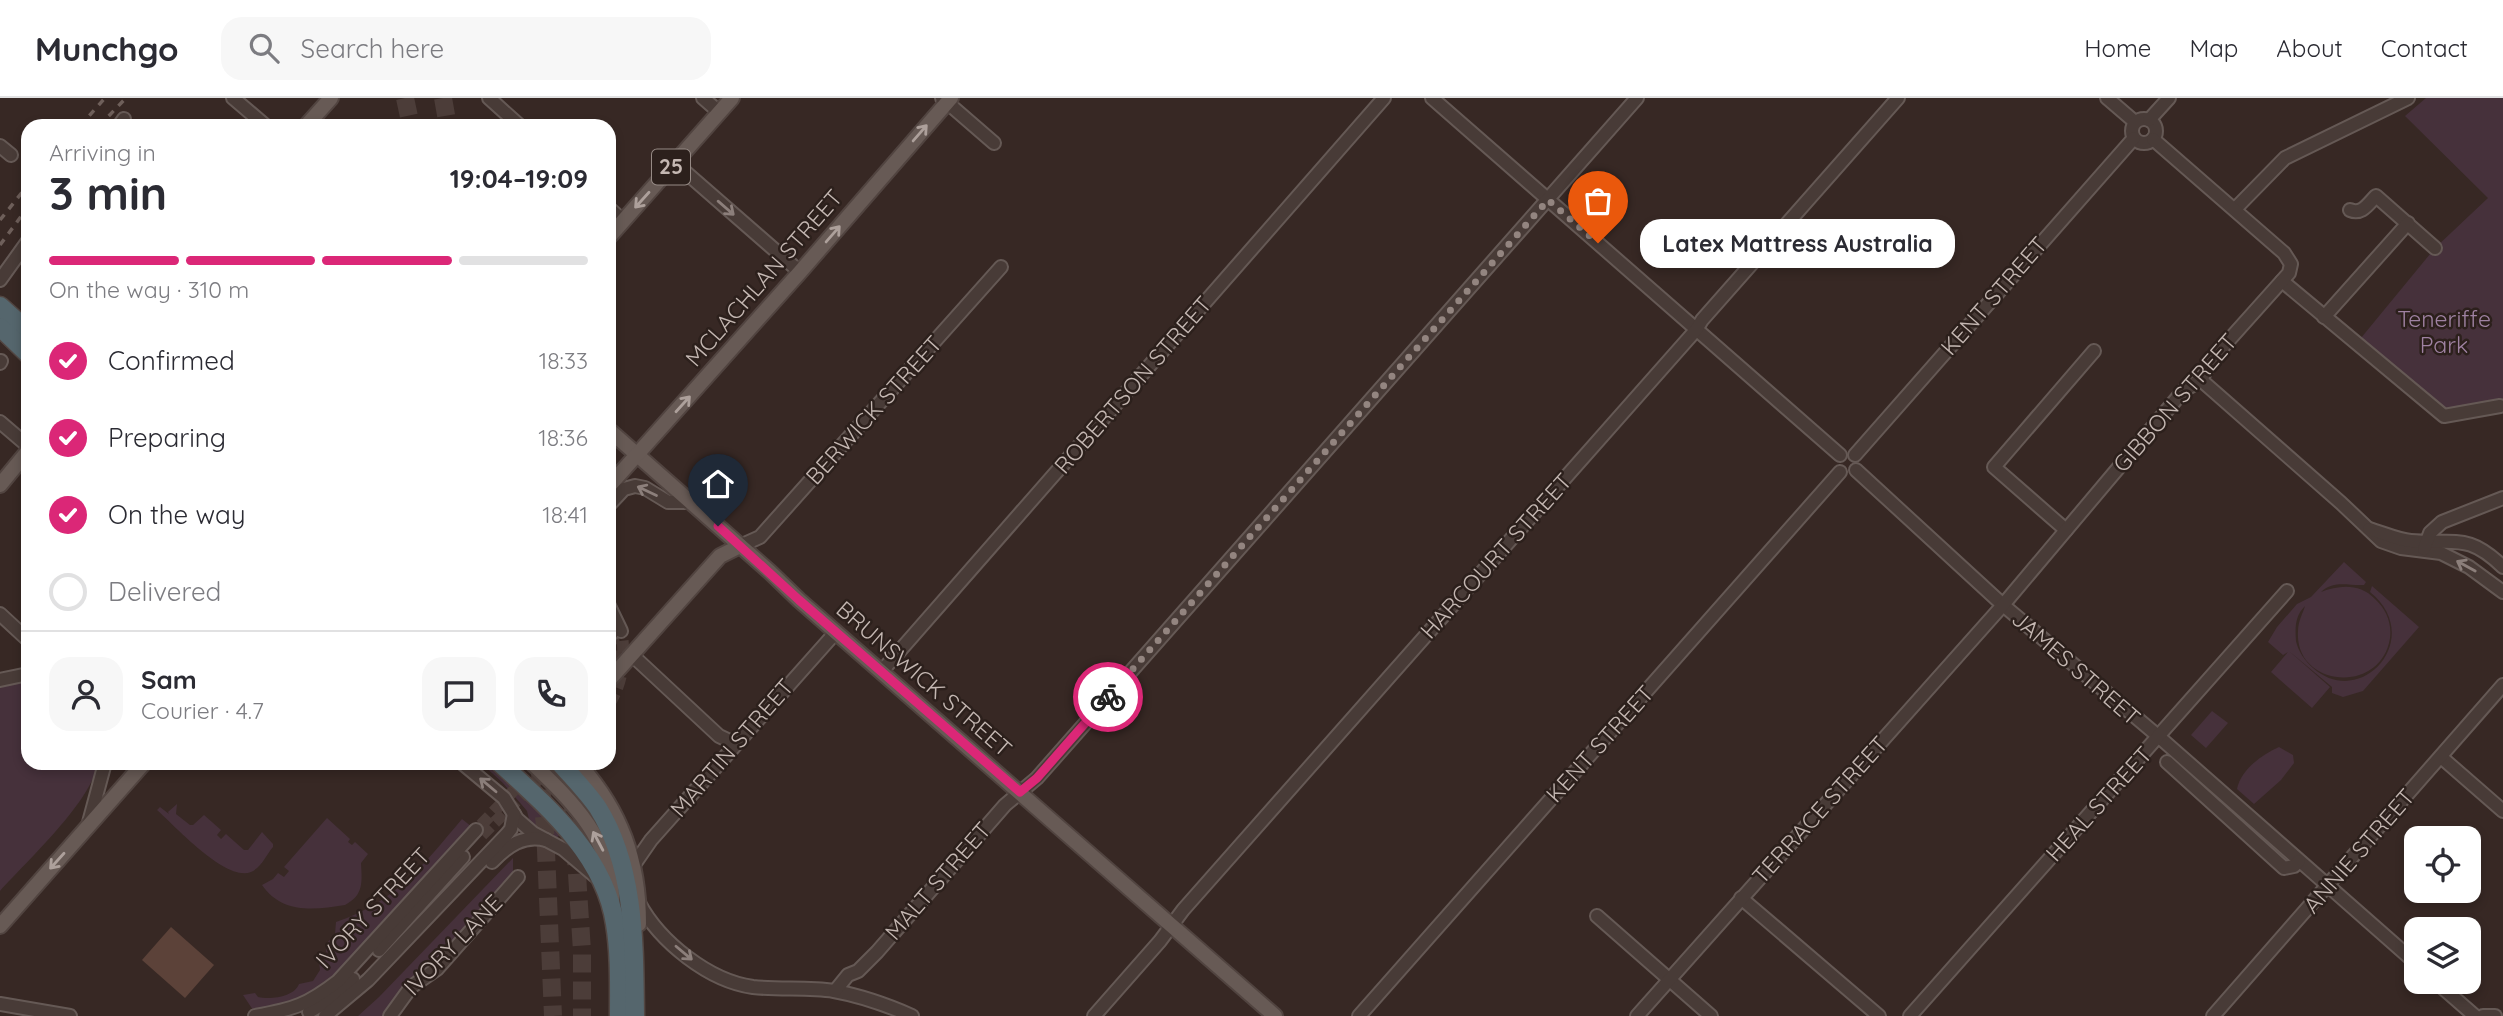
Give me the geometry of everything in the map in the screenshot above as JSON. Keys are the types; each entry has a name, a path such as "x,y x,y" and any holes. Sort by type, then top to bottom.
{"highway":[{"path":"0,306 21,325"},
{"path":"0,327 21,347"},
{"path":"507,770 560,820 578,843 601,881 629,956 635,1016"},
{"path":"566,770 590,797 607,824 633,896 629,956 620,1016"}],"main road":[{"path":"312,119 331,98"},
{"name":"25","path":"616,229 732,98"},
{"name":"MCLACHLAN STREET","path":"616,478 800,272 947,99"},
{"name":"BRUNSWICK STREET","path":"616,436 1275,1016"},
{"path":"0,485 21,458"},
{"path":"616,673 720,556 740,546"},
{"path":"0,926 138,770"},
{"path":"540,770 573,804 598,841 611,878 611,906"},
{"path":"584,770 612,806 623,830 633,866 633,896"}],"street":[{"path":"233,98 258,119"},
{"path":"489,98 512,119"},
{"path":"703,98 719,112"},
{"name":"ROBERTSON STREET","path":"882,671 1384,98"},
{"path":"1432,98 1840,455"},
{"name":"MALT STREET","path":"835,992 848,975 858,971 1005,805 1037,778 1636,98"},
{"name":"HARCOURT STREET","path":"1094,1016 1192,900 1898,98"},
{"path":"2107,98 2135,122"},
{"path":"2149,120 2169,98"},
{"path":"2153,139 2235,209 2285,158 2408,98"},
{"path":"947,99 993,143"},
{"path":"2149,120 2156,129 2153,139 2143,143 2134,138 2132,130 2135,122 2149,120"},
{"name":"KENT STREET","path":"1855,455 2134,138"},
{"path":"0,146 11,155"},
{"path":"675,163 800,272"},
{"path":"2350,210 2363,210 2376,196 2435,248"},
{"name":"GIBBON STREET","path":"2003,605 2184,390 2201,380 2212,359 2289,273 2291,264 2284,253 2235,209"},
{"path":"616,214 623,221"},
{"path":"2324,317 2408,223"},
{"path":"0,280 21,252"},
{"name":"BERWICK STREET","path":"740,546 760,537 1002,267"},
{"path":"2282,281 2444,416 2500,406"},
{"path":"2066,530 1994,467 2094,351"},
{"path":"2201,380 2369,529 2425,545 2469,567 2503,592"},
{"path":"0,422 21,442"},
{"path":"1847,452 1855,455 1859,462 1856,470 1849,474 1840,472 1837,465 1840,455 1847,452"},
{"name":"JAMES STREET","path":"1856,470 2003,605 2158,736 2404,953"},
{"name":"KENT STREET","path":"1359,1016 1840,472"},
{"path":"616,498 624,489 635,486 645,488 668,502 690,502"},
{"path":"2425,545 2435,526 2503,498"},
{"path":"2425,545 2472,544 2486,550 2503,567"},
{"name":"HEAL STREET","path":"1910,1016 2287,591"},
{"name":"TERRACE STREET","path":"1637,1016 2003,605"},
{"path":"0,614 21,634"},
{"name":"MARTIN STREET","path":"633,866 651,840 836,632"},
{"path":"632,656 719,736 736,744"},
{"path":"0,680 21,676"},
{"name":"ANNIE STREET","path":"2213,1016 2503,685"},
{"path":"2441,757 2503,811"},
{"path":"2167,762 2284,868 2294,866 2299,861"},
{"path":"88,826 103,770"},
{"path":"470,770 504,799 514,814 533,833 571,855 601,881"},
{"name":"IVORY STREET","path":"325,1016 368,980 507,834 511,829 514,814"},
{"name":"IVORY STREET","path":"256,1016 299,1007 318,997 338,981 479,833 354,978 324,1003 297,1016"},
{"path":"340,1016 362,998 500,853 521,840 532,837 547,840"},
{"name":"IVORY LANE","path":"390,1016 411,987 437,969 518,877"},
{"path":"633,896 660,932 690,958 719,977 758,987 835,992 859,997 912,1016"},
{"path":"1741,898 1879,1016"},
{"path":"1597,916 1711,1016"},
{"path":"858,971 859,997"},
{"path":"2450,994 2475,1016"},
{"path":"0,1004 71,1016"},
{"path":"2483,1016 2497,1016 2503,1012"}],"green space":[{"name":"Teneriffe Park","path":"2426,98 2503,98 2503,402 2448,411 2358,344 2435,248 2488,198 2405,116"},
{"path":"2344,562 2366,582 2364,585 2336,585 2321,592 2349,587 2363,590 2379,603 2389,622 2390,638 2383,657 2371,669 2356,676 2339,677 2323,673 2309,664 2332,679 2350,681 2367,675 2381,663 2389,647 2392,629 2386,610 2370,592 2372,586 2419,627 2363,691 2343,697 2332,693 2332,687 2289,651 2330,687 2312,708 2271,672 2288,652 2283,655 2268,642 2297,604 2311,597","holes":["2305,606 2298,631 2300,650 2309,664 2302,656 2296,641 2296,622"]},
{"path":"21,680 21,770 96,770 84,795 71,812 0,891 0,688"},
{"path":"2212,711 2228,723 2206,748 2191,735"},
{"path":"2279,747 2293,755 2294,763 2281,780 2254,804 2237,789 2239,782 2253,764"},
{"path":"489,770 493,770 562,832 556,839 530,823 527,811"},
{"path":"177,804 176,814 190,825 204,815 221,830 217,835 221,839 226,834 244,850 248,850 262,832 273,847 261,864 251,872 241,873 228,869 188,840 157,810 160,807 169,814"},
{"path":"327,818 350,839 348,842 352,845 355,842 368,854 361,863 359,892 345,905 322,908 299,908 279,901 262,885 278,873 284,877 289,871 284,867"},
{"path":"462,819 472,827 331,981 292,1003 253,1010 243,995 255,993 258,997 275,998 292,992 299,984 313,981 320,970 319,961 330,957 326,952 327,943 335,934 336,922 376,904 392,893 421,867"},
{"path":"513,858 513,872 435,963 401,990 384,1016 358,1016 379,997"}],"shaded area":[{"path":"171,927 214,965 185,998 142,960"}],"tunnel":[{"path":"405,98 410,119"},
{"path":"443,98 447,119"},
{"path":"616,690 622,669 621,631"},
{"path":"481,825 533,770"},
{"path":"540,770 545,827 553,1016"},
{"path":"482,835 548,770"},
{"path":"570,770 582,951 582,1016"}],"railway":[{"path":"86,119 105,98"},
{"path":"106,119 126,98"},
{"path":"0,220 21,194"},
{"path":"0,245 21,216"}],"way so far":[{"path":"1108,697 1548,200 1598,243"}],"place":[{"name":"Latex Mattress Australia","path":"1598,243"}],"route":[{"path":"718,526 1020,792 1037,778 1108,697"}]}
